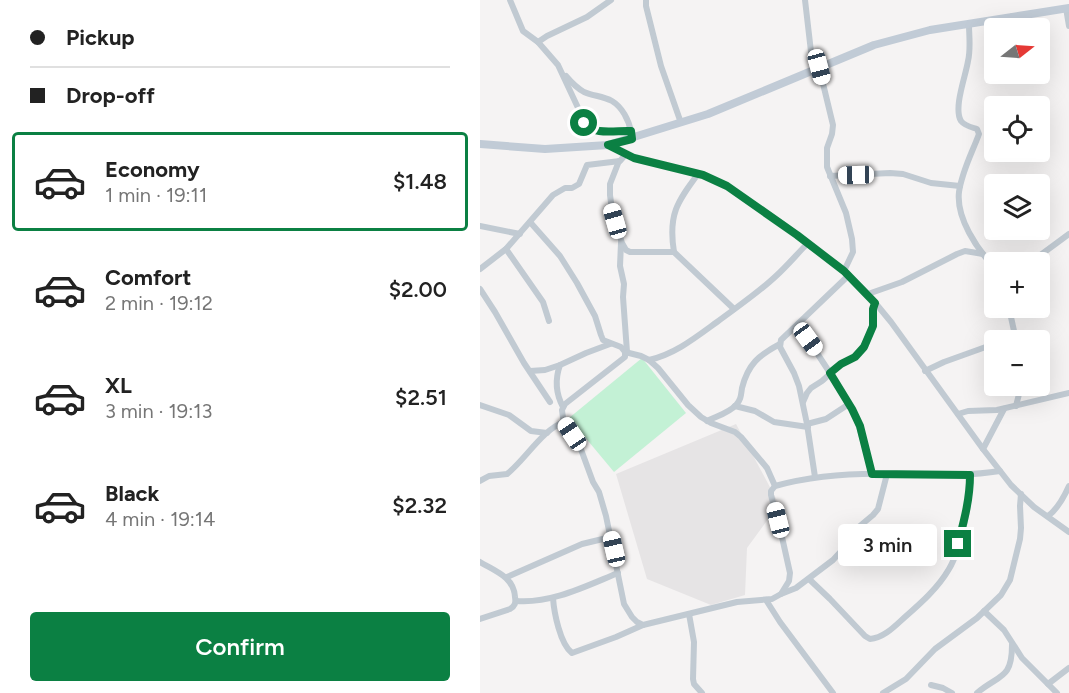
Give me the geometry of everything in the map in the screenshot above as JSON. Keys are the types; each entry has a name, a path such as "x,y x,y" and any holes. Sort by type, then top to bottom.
{"main road":[{"path":"480,144 545,149 608,145 632,135 708,114 874,45 930,30 1068,8"}],"street":[{"path":"510,0 523,31 538,42 558,65 574,85 583,91 612,101 626,116 632,135 599,131 587,127 558,65"},
{"path":"538,42 587,17 611,0"},
{"path":"646,0 661,66 681,123"},
{"path":"707,420 735,406 741,398 746,377 754,361 780,344 781,340 846,273 853,252 846,213 827,167 832,117 816,68 804,0"},
{"path":"1068,8 1069,26"},
{"path":"969,24 970,48 961,88 959,114 963,123 977,129 979,134 960,186 959,199 968,230 983,254"},
{"path":"608,145 634,158 698,174 727,186 846,273 868,294 1000,471 1034,507 1069,532"},
{"path":"562,407 625,357 624,284 620,266 621,243 609,190 612,176 620,160 626,154"},
{"path":"480,269 506,249 554,195 565,188 577,186 587,165 620,160"},
{"path":"830,176 890,173 903,174 930,183 960,186"},
{"path":"698,174 680,199 674,215 672,232 675,252 734,309"},
{"path":"530,222 560,256 588,301 602,339 621,347 626,352 649,360 701,417 741,437 767,468 775,486"},
{"path":"480,226 520,234"},
{"path":"1045,252 1069,234"},
{"path":"621,243 630,252 675,252"},
{"path":"649,360 675,351 734,309 774,279 808,243"},
{"path":"506,249 543,302 549,321"},
{"path":"868,294 902,282 965,251 983,254"},
{"path":"480,289 550,402"},
{"path":"803,403 807,393 841,364 855,357 864,347 873,326 875,303"},
{"path":"798,324 830,373 860,426 872,474"},
{"path":"530,371 561,365 586,352 611,344"},
{"path":"780,344 797,380 808,426 815,477"},
{"path":"926,370 984,348"},
{"path":"561,365 557,393 564,422 579,444 599,492 611,537 621,595 627,611 643,625"},
{"path":"958,414 968,411 1004,409 1069,393"},
{"path":"1016,406 1018,396"},
{"path":"480,405 509,415 531,431 547,433"},
{"path":"735,406 759,412 774,422 808,426 826,419 849,405"},
{"path":"983,449 1004,409"},
{"path":"480,481 489,476 507,474 547,433 564,422"},
{"path":"781,594 789,581 790,573 771,495 775,486 815,477 872,474 970,475 1000,471"},
{"path":"553,598 556,622 567,648 572,653 643,625 737,602 772,599 796,588 833,560 844,548 854,531 878,508 887,474"},
{"path":"809,579 865,636 870,639 880,637 929,595 950,568 967,512 970,475"},
{"path":"1048,516 1059,505 1069,486"},
{"path":"883,693 906,679 935,649 977,618 1001,594 1010,580 1021,528 1021,494"},
{"path":"507,577 582,544 611,537"},
{"path":"480,562 507,577 513,586 516,601 510,609 480,619"},
{"path":"516,601 536,602 553,598 618,573"},
{"path":"766,600 833,693"},
{"path":"984,611 1004,630 1022,658 1057,693"},
{"path":"689,614 694,642 693,679 694,684 702,693"},
{"path":"977,693 1008,670 1012,641"},
{"path":"1048,684 1069,668"},
{"path":"931,685 952,693"}],"shaded area":[{"path":"736,424 779,504 747,548 745,595 711,605 647,579 616,474"}],"green space":[{"path":"642,358 686,413 614,472 569,418"}],"route":[{"path":"584,123 593,130 631,131 632,139 608,145 634,158 703,175 727,186 797,235 860,286 875,303 873,326 858,355 830,373 860,426 872,474 970,475 967,512 958,544"}]}
